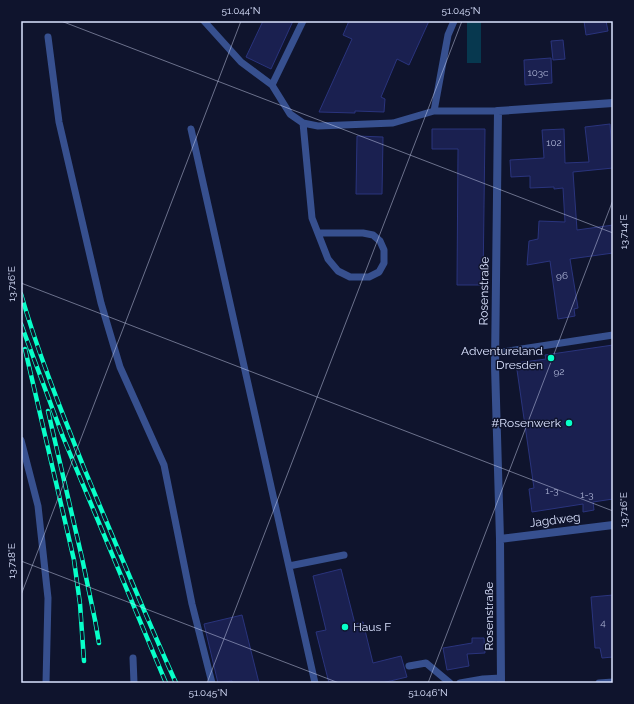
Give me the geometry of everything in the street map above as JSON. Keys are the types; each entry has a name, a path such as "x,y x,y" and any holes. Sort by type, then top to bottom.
{"street":[{"path":"498,111 613,104"},
{"name":"Rosenstraße","path":"498,111 496,353 501,680"},
{"name":"Jagdweg","path":"500,539 613,525"}],"lane":[{"path":"204,21 241,62 272,85 290,114 303,123 318,126 392,123 434,111 498,111"},
{"path":"272,85 303,21"},
{"path":"434,111 448,35 454,21"},
{"path":"48,37 59,122 101,303 120,367 164,465 192,604 212,683"},
{"path":"303,123 312,218 328,259 338,270 350,277 369,277 379,272 384,263 384,250 380,241 373,235 318,233"},
{"path":"190,129 315,683"},
{"path":"496,353 613,335"},
{"path":"21,440 38,506 48,598 46,683"},
{"path":"289,566 344,555"},
{"path":"133,658 134,683"},
{"path":"409,666 426,663 450,683"},
{"path":"460,683 483,679 501,680"},
{"path":"599,683 613,682"}],"water":[{"path":"467,21 481,22 481,63 467,63"}],"building":[{"path":"263,21 293,21 271,69 246,57"},
{"path":"349,21 429,21 409,65 397,59 381,97 385,99 384,112 319,112 352,39 343,35"},
{"path":"584,21 606,21 608,31 586,35"},
{"path":"563,40 565,59 553,60 551,41"},
{"path":"551,58 552,83 525,85 524,60"},
{"path":"610,124 613,168 573,172 577,230 613,225 613,253 570,259 578,308 574,309 575,316 558,319 550,261 527,265 529,241 538,239 539,221 565,222 563,188 530,188 530,176 511,177 510,160 544,158 542,130 564,129 565,163 589,162 585,127"},
{"path":"432,129 485,129 483,285 457,285 458,149 432,149"},
{"path":"357,136 383,137 382,194 356,194"},
{"name":"#Rosenwerk","path":"613,345 613,499 593,502 594,510 583,512 583,504 532,512 529,489 534,488 516,363 546,359 545,355"},
{"name":"Haus F","path":"341,569 355,624 363,622 373,663 401,656 407,677 382,683 329,683 316,632 326,630 313,576"},
{"path":"613,595 613,657 602,658 600,648 595,648 591,597"},
{"path":"242,615 259,683 233,683 232,681 218,683 204,624"},
{"path":"472,638 484,638 485,653 467,654 469,666 447,670 443,648 472,643"}],"railway":[{"path":"21,294 42,360 58,403 84,468 176,683"},
{"path":"21,324 63,437 166,683"},
{"path":"25,349 74,560 80,604 84,661"},
{"path":"48,411 82,558 99,643"}],"place":[{"name":"Adventureland Dresden","path":"551,358"},
{"name":"#Rosenwerk","path":"569,423"},
{"name":"Haus F","path":"345,627"}]}
